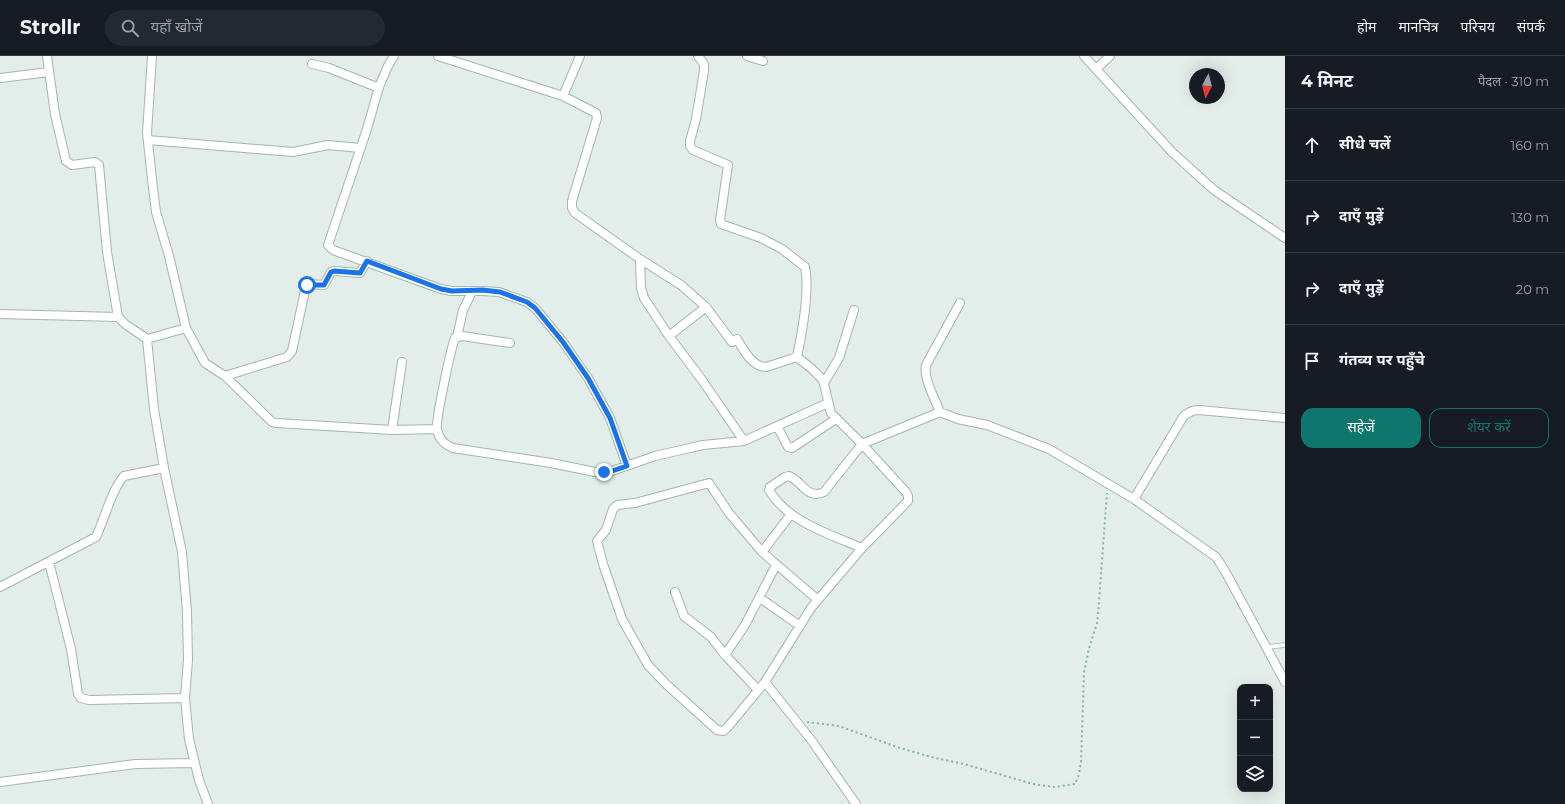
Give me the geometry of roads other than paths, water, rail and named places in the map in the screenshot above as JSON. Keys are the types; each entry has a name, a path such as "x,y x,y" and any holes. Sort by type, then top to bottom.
{"street":[{"path":"47,56 55,114 66,161 72,165 95,162 99,165 107,252 118,317 125,324 147,339 154,408 164,468 182,552 187,620 188,660 185,698 189,739 199,780 208,804"},
{"path":"152,56 149,89 148,140 156,212 169,256 186,328 205,363 225,376 272,422 392,430 437,430"},
{"path":"394,56 379,88 328,245 333,250 367,261 441,289 452,291 472,292 482,290 500,292 527,302 544,317 588,378 610,418 627,466"},
{"path":"438,56 563,96 594,112 597,115 572,201 573,211 640,260 681,285 706,306 732,342 737,339 749,358 761,366 766,367 797,357"},
{"path":"563,96 580,56"},
{"path":"698,56 704,64 704,71 690,146 693,150 728,165 720,220 721,224 761,238 782,249 805,267 805,302 801,338 797,357"},
{"path":"747,56 763,61"},
{"path":"1084,56 1172,152 1214,190 1285,238"},
{"path":"1096,69 1110,56"},
{"path":"312,64 329,68 379,88"},
{"path":"0,78 49,72"},
{"path":"148,140 293,152 328,145 360,148"},
{"path":"640,260 641,288 644,298 669,336 702,380 744,441"},
{"path":"225,376 287,357 292,350 306,286 309,284 324,285 331,272 334,271 360,273 367,261"},
{"path":"472,292 463,310 457,337 453,342 447,366 437,430 444,443 453,448 551,463 596,472 609,472 655,456 681,450 703,445 744,441 828,402"},
{"path":"940,412 926,378 925,370 926,365 960,303"},
{"path":"669,336 706,306"},
{"path":"824,383 839,358 854,310"},
{"path":"0,314 118,317"},
{"path":"147,339 186,328"},
{"path":"457,337 462,336 510,343"},
{"path":"797,357 812,369 824,383 831,413 906,492 909,499 906,505 862,548 818,600 765,682 728,728 722,731 717,730 666,684 648,665 622,619 603,564 597,541 606,530 613,509 617,505 635,503 709,483 729,513 762,552 818,600"},
{"path":"392,430 402,362"},
{"path":"1134,499 1183,417 1188,412 1199,410 1285,418"},
{"path":"862,548 791,514 770,491 770,487 789,476 809,493 813,495 820,494 824,492 862,444 940,412 958,419 987,425 1049,448 1134,499 1216,558 1225,571 1285,682"},
{"path":"777,426 788,447 792,448 836,419"},
{"path":"0,588 96,537 124,476 164,468"},
{"path":"762,552 791,514"},
{"path":"49,562 61,604 71,649 78,694 81,698 89,700 185,698"},
{"path":"725,654 745,625 776,565"},
{"path":"674,592 684,616 711,637 758,690"},
{"path":"760,598 800,626"},
{"path":"765,682 796,720 856,804"},
{"path":"0,782 135,764 195,763"}],"lane":[{"path":"1267,647 1285,645"}]}
